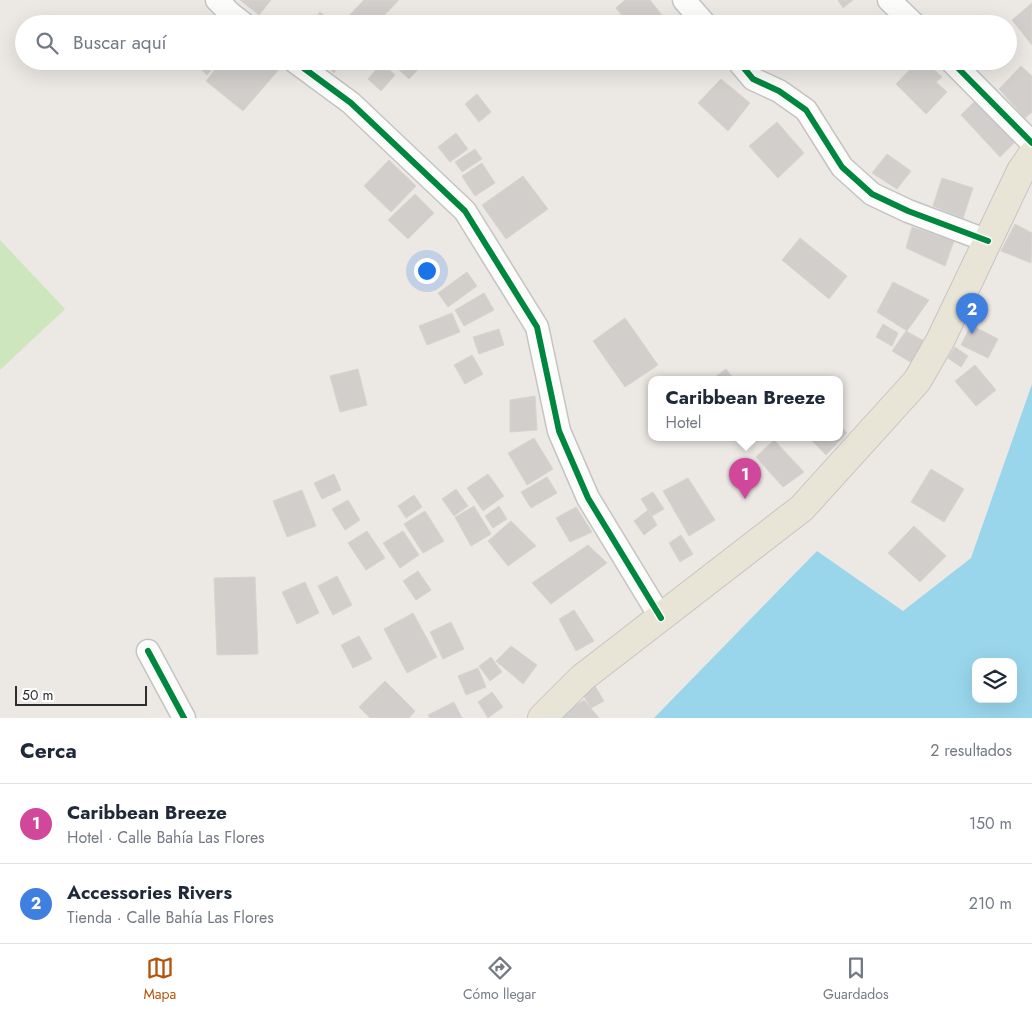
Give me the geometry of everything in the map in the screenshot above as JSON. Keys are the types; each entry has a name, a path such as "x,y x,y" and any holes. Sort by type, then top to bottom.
{"main road":[{"path":"542,718 582,678 802,508 917,381 940,341 1021,171 1032,155"}],"street":[{"path":"217,0 232,15"},
{"path":"684,0 697,15"},
{"path":"889,0 905,15"},
{"path":"306,70 351,104 465,211 536,327 559,431 588,498 661,618"},
{"path":"746,70 753,78 806,110 842,167 872,194 908,211 988,241"},
{"path":"961,70 1032,143"},
{"path":"148,651 184,718"}],"green space":[{"path":"0,240 65,309 0,370"}],"water":[{"path":"1032,384 1032,718 654,718 817,551 903,611 971,558"}],"building":[{"path":"240,0 271,0 259,15"},
{"path":"364,0 399,0 385,15 350,15"},
{"path":"625,0 650,0 662,15 622,15 616,8"},
{"path":"838,0 853,0 843,8"},
{"path":"1032,3 1032,45 1017,26 1017,16"},
{"path":"1021,66 1032,76 1032,112 1025,118 999,89"},
{"path":"202,70 211,70 207,75"},
{"path":"215,70 278,70 243,111 206,81"},
{"path":"376,70 390,70 395,75 381,91 368,79"},
{"path":"399,70 418,70 409,79"},
{"path":"909,70 934,70 942,77 936,82 947,92 926,114 896,84"},
{"path":"721,79 750,103 728,131 698,103"},
{"path":"477,94 491,112 479,122 465,104"},
{"path":"978,98 1019,138 1000,157 961,115"},
{"path":"777,122 804,153 778,178 749,146"},
{"path":"456,133 468,149 450,162 438,147"},
{"path":"475,149 482,159 462,172 455,162"},
{"path":"887,154 911,171 897,189 872,173"},
{"path":"389,160 416,186 391,212 364,186"},
{"path":"482,163 495,183 475,196 462,176"},
{"path":"523,176 548,209 506,239 482,205"},
{"path":"942,178 973,188 963,218 933,206"},
{"path":"415,194 434,213 408,239 388,220"},
{"path":"1015,224 1032,233 1031,263 1001,251"},
{"path":"912,227 954,241 945,266 906,248"},
{"path":"800,238 847,276 829,299 782,260"},
{"path":"467,272 477,286 448,307 438,293"},
{"path":"893,282 929,300 907,331 877,312"},
{"path":"484,293 494,310 464,326 455,310"},
{"path":"452,313 460,332 427,345 419,326"},
{"path":"625,318 658,365 625,387 593,341"},
{"path":"883,324 898,333 892,346 876,337"},
{"path":"971,325 998,339 988,358 961,345"},
{"path":"499,329 504,345 479,354 473,337"},
{"path":"906,331 924,341 912,363 892,351"},
{"path":"955,347 968,356 961,367 948,358"},
{"path":"472,355 483,374 465,384 454,365"},
{"path":"975,365 996,390 976,406 955,381"},
{"path":"358,369 367,405 340,412 330,376"},
{"path":"726,369 732,376 716,376"},
{"path":"535,396 537,430 510,432 510,400"},
{"path":"843,428 847,433 843,437"},
{"path":"534,438 553,469 527,485 508,453"},
{"path":"775,441 804,472 783,487 756,457"},
{"path":"812,441 839,441 826,455"},
{"path":"931,469 964,489 944,522 911,502"},
{"path":"334,474 341,490 322,499 314,483"},
{"path":"488,474 504,496 483,511 467,488"},
{"path":"547,477 557,493 531,508 521,492"},
{"path":"688,478 715,520 689,536 663,491"},
{"path":"456,489 468,506 454,516 442,499"},
{"path":"302,490 316,526 287,537 273,501"},
{"path":"653,492 664,509 652,516 641,499"},
{"path":"414,495 422,507 406,518 398,506"},
{"path":"348,500 360,520 345,530 332,509"},
{"path":"474,506 491,534 471,546 455,517"},
{"path":"499,506 507,519 493,528 485,516"},
{"path":"576,507 592,532 570,542 556,518"},
{"path":"648,510 657,525 644,535 634,521"},
{"path":"425,511 444,541 423,553 404,524"},
{"path":"511,521 536,546 508,566 488,541"},
{"path":"914,526 946,556 920,582 888,553"},
{"path":"367,531 385,558 366,570 348,543"},
{"path":"403,531 419,555 400,568 383,543"},
{"path":"681,535 693,554 680,562 669,543"},
{"path":"588,545 607,563 551,604 532,583"},
{"path":"418,571 431,590 416,600 403,581"},
{"path":"337,576 352,605 333,615 318,586"},
{"path":"255,577 258,654 217,655 214,578"},
{"path":"305,582 319,613 297,624 282,592"},
{"path":"574,610 594,641 576,651 559,619"},
{"path":"413,613 437,657 407,673 384,629"},
{"path":"451,622 464,649 443,659 430,632"},
{"path":"359,636 372,659 353,668 341,645"},
{"path":"511,646 537,665 523,684 496,661"},
{"path":"491,657 502,672 490,681 479,666"},
{"path":"478,668 486,687 466,695 458,676"},
{"path":"385,681 415,711 409,718 370,718 359,707"},
{"path":"595,686 604,701 591,708 583,695"},
{"path":"492,692 503,707 488,718 478,702"},
{"path":"584,700 599,718 558,717"},
{"path":"454,702 462,718 430,718 428,715"}],"cycle path":[{"path":"306,70 351,103 465,211 537,327 559,431 588,498 661,618"},
{"path":"746,70 753,79 779,91 806,110 842,167 872,194 908,211 988,241"},
{"path":"960,70 1032,143"},
{"path":"148,651 184,718"}],"place":[{"name":"Accessories Rivers","path":"972,334"},
{"name":"Caribbean Breeze","path":"745,499"}]}
